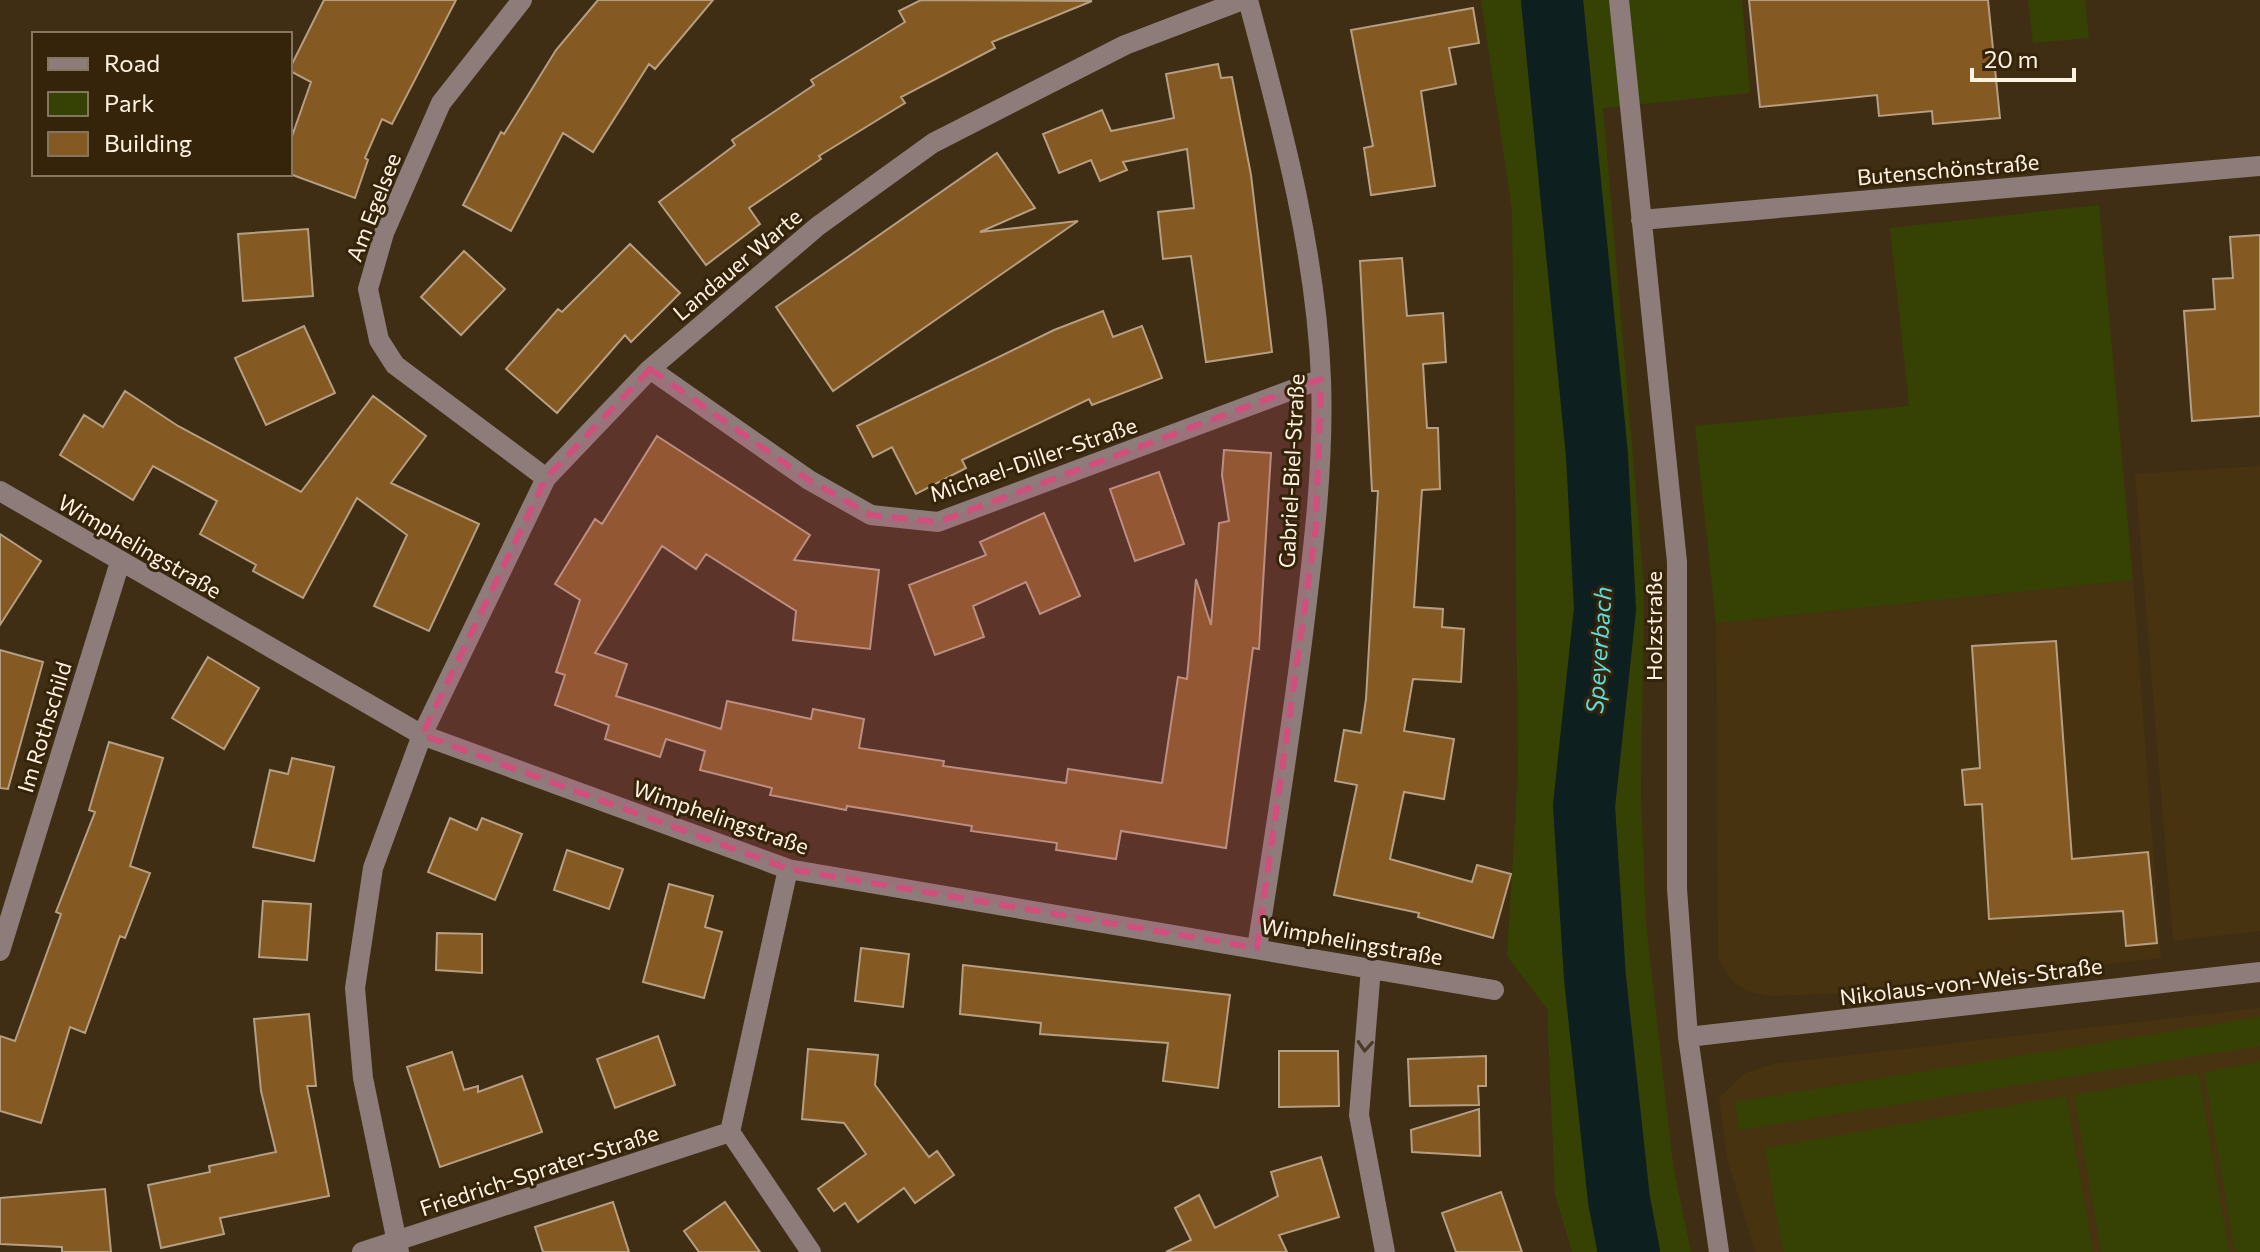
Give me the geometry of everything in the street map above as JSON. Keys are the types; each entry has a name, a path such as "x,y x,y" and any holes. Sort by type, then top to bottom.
{"street":[{"name":"Am Egelsee","path":"522,0 441,103 384,233 368,289 379,340 395,365 546,478"},
{"name":"Landauer Warte","path":"398,1247 363,1078 355,988 373,868 422,735 546,478 650,369 818,226 933,143 1125,45 1246,0"},
{"name":"Gabriel-Biel-Straße","path":"1246,0 1283,130 1309,253 1321,379 1316,528 1292,728 1257,948"},
{"name":"Holzstraße","path":"1619,0 1677,562 1677,889 1688,1037 1719,1252"},
{"name":"Butenschönstraße","path":"1641,220 2260,166"},
{"name":"Michael-Diller-Straße","path":"650,369 809,480 871,515 938,522 1321,379"},
{"name":"Wimphelingstraße","path":"0,491 422,735 788,869 1494,990"},
{"name":"Im Rothschild","path":"0,951 120,562"},
{"path":"788,869 730,1132 811,1252"},
{"path":"1371,968 1359,1115 1382,1251"},
{"name":"Nikolaus-von-Weis-Straße","path":"1688,1037 2260,972"},
{"name":"Friedrich-Sprater-Straße","path":"362,1252 398,1247 730,1132"}],"highlighted area":[{"path":"650,369 809,480 871,515 938,522 1321,379 1316,528 1257,948 788,869 422,735 546,478"}],"shaded area":[{"path":"2260,466 2260,931 2173,941 2135,474"},
{"path":"2133,580 2161,958 1875,992 1769,996 1747,991 1730,979 1718,958 1716,623"},
{"path":"2260,1008 2260,1252 1755,1252 1727,1158 1719,1098 1745,1073 1774,1064"}],"green space":[{"path":"1481,0 1742,0 1750,93 1603,108 1644,586 1641,794 1646,923 1673,1165 1691,1252 1572,1252 1555,1195 1547,1009 1507,956 1518,773 1512,210"},
{"path":"2028,0 2085,0 2089,38 2033,43"},
{"path":"2099,205 2133,580 1716,623 1695,426 1909,406 1890,228"},
{"path":"2260,1017 2260,1046 1739,1130 1735,1102"},
{"path":"2260,1062 2260,1252 2235,1252 2204,1072"},
{"path":"2198,1073 2229,1252 2101,1252 2074,1095"},
{"path":"2066,1096 2093,1252 1783,1252 1765,1148"}],"building":[{"path":"324,0 456,0 392,124 382,119 365,158 368,160 355,198 292,175 292,136 311,82 292,72 292,64"},
{"path":"598,0 713,0 655,69 649,64 593,152 563,133 511,231 463,205 501,132 504,134 556,50"},
{"path":"921,0 1092,1 992,42 995,48 901,97 905,103 819,156 821,159 749,208 760,224 706,265 659,202 735,145 732,140 814,85 811,80 905,22 899,11"},
{"path":"1749,0 1988,0 2000,118 1933,124 1932,111 1879,116 1877,95 1760,107"},
{"path":"1473,8 1479,43 1449,48 1456,84 1421,91 1435,186 1371,195 1364,148 1373,146 1351,30"},
{"path":"1218,64 1221,78 1232,77 1251,175 1272,352 1206,362 1191,256 1163,259 1158,212 1194,208 1187,149 1123,162 1127,170 1100,181 1091,160 1059,173 1043,134 1102,110 1111,131 1174,118 1166,74"},
{"path":"997,153 1035,208 980,232 1078,221 833,391 776,307"},
{"path":"308,229 313,296 243,301 238,234"},
{"path":"2260,235 2260,416 2192,421 2184,311 2215,309 2213,279 2233,278 2230,237"},
{"path":"630,244 680,293 631,342 625,335 557,413 506,369 558,309 562,312"},
{"path":"464,251 505,289 461,335 421,297"},
{"path":"1402,258 1407,316 1443,313 1446,362 1423,364 1427,428 1438,428 1440,489 1422,490 1414,607 1443,609 1442,627 1464,629 1461,682 1413,679 1404,731 1454,739 1444,799 1404,792 1390,859 1472,882 1477,865 1511,874 1493,938 1418,917 1419,913 1334,895 1357,785 1335,781 1344,730 1361,733 1366,699 1378,491 1372,491 1360,261"},
{"path":"1103,311 1113,337 1142,326 1162,378 1092,405 1089,399 962,460 966,468 916,494 892,447 873,457 857,426 1054,330"},
{"path":"304,326 335,393 266,425 235,358"},
{"path":"125,391 178,426 301,492 373,396 426,436 391,483 479,524 429,631 374,606 407,535 357,498 303,598 253,571 256,565 200,534 217,501 153,466 133,500 60,455 84,415 103,427"},
{"path":"657,436 810,535 794,560 879,570 870,649 793,640 796,611 706,554 696,569 662,546 595,653 627,664 616,696 721,729 727,701 811,719 813,709 864,719 859,748 944,761 943,766 1066,783 1068,769 1162,783 1178,677 1187,679 1196,579 1211,625 1219,523 1229,521 1222,475 1224,450 1271,453 1259,649 1253,648 1226,848 1121,831 1116,859 1056,850 1057,843 971,831 972,826 847,806 846,810 770,795 772,788 700,770 705,751 666,739 660,757 605,739 609,725 555,705 565,675 556,672 580,600 555,584 595,519 602,524"},
{"path":"1159,472 1184,544 1135,561 1110,489"},
{"path":"1044,513 1080,596 1040,614 1026,582 973,606 984,637 935,655 909,585 986,555 980,542"},
{"path":"0,534 41,561 0,625"},
{"path":"2056,641 2072,859 2148,852 2157,943 2126,946 2123,911 1989,919 1982,804 1965,805 1962,770 1980,768 1972,646"},
{"path":"0,650 43,662 8,789 0,788"},
{"path":"208,657 259,688 224,749 172,718"},
{"path":"109,742 163,758 130,866 150,873 125,938 120,936 85,1033 70,1027 41,1123 0,1111 0,1036 15,1041 61,914 56,912 95,812 89,810"},
{"path":"292,758 334,767 314,861 253,847 270,770 288,774"},
{"path":"450,818 477,830 482,818 522,834 495,900 428,872"},
{"path":"567,850 623,869 609,909 554,890"},
{"path":"669,884 713,896 705,927 722,932 704,998 643,982"},
{"path":"263,901 311,904 307,960 259,957"},
{"path":"437,933 482,934 482,973 436,970"},
{"path":"861,948 909,954 903,1007 855,1001"},
{"path":"963,965 1230,995 1218,1088 1163,1081 1168,1043 1040,1034 1041,1023 960,1014"},
{"path":"309,1014 316,1086 307,1086 329,1196 220,1218 224,1234 161,1248 148,1185 210,1172 209,1166 276,1152 261,1091 254,1019"},
{"path":"658,1036 675,1085 615,1108 597,1059"},
{"path":"808,1049 878,1055 875,1085 929,1157 937,1151 954,1175 915,1203 904,1188 858,1222 845,1203 834,1211 818,1189 866,1154 844,1123 802,1119"},
{"path":"1279,1051 1338,1051 1339,1106 1279,1107"},
{"path":"452,1052 464,1090 478,1086 478,1092 522,1076 542,1132 440,1167 407,1067"},
{"path":"1486,1056 1486,1086 1478,1086 1479,1105 1410,1106 1408,1059"},
{"path":"1479,1109 1480,1156 1412,1152 1411,1130"},
{"path":"1321,1157 1339,1217 1279,1235 1287,1252 1166,1252 1191,1240 1175,1208 1199,1195 1215,1228 1278,1196 1271,1172"},
{"path":"105,1189 111,1252 62,1252 62,1247 0,1244 0,1198"},
{"path":"1501,1192 1522,1252 1456,1252 1442,1213"},
{"path":"613,1202 629,1252 543,1252 535,1227"},
{"path":"725,1202 760,1252 699,1252 684,1231"}],"waterway":[{"name":"Speyerbach","path":"1552,0 1597,455 1605,609 1584,806 1595,978 1619,1200 1629,1252"}]}
